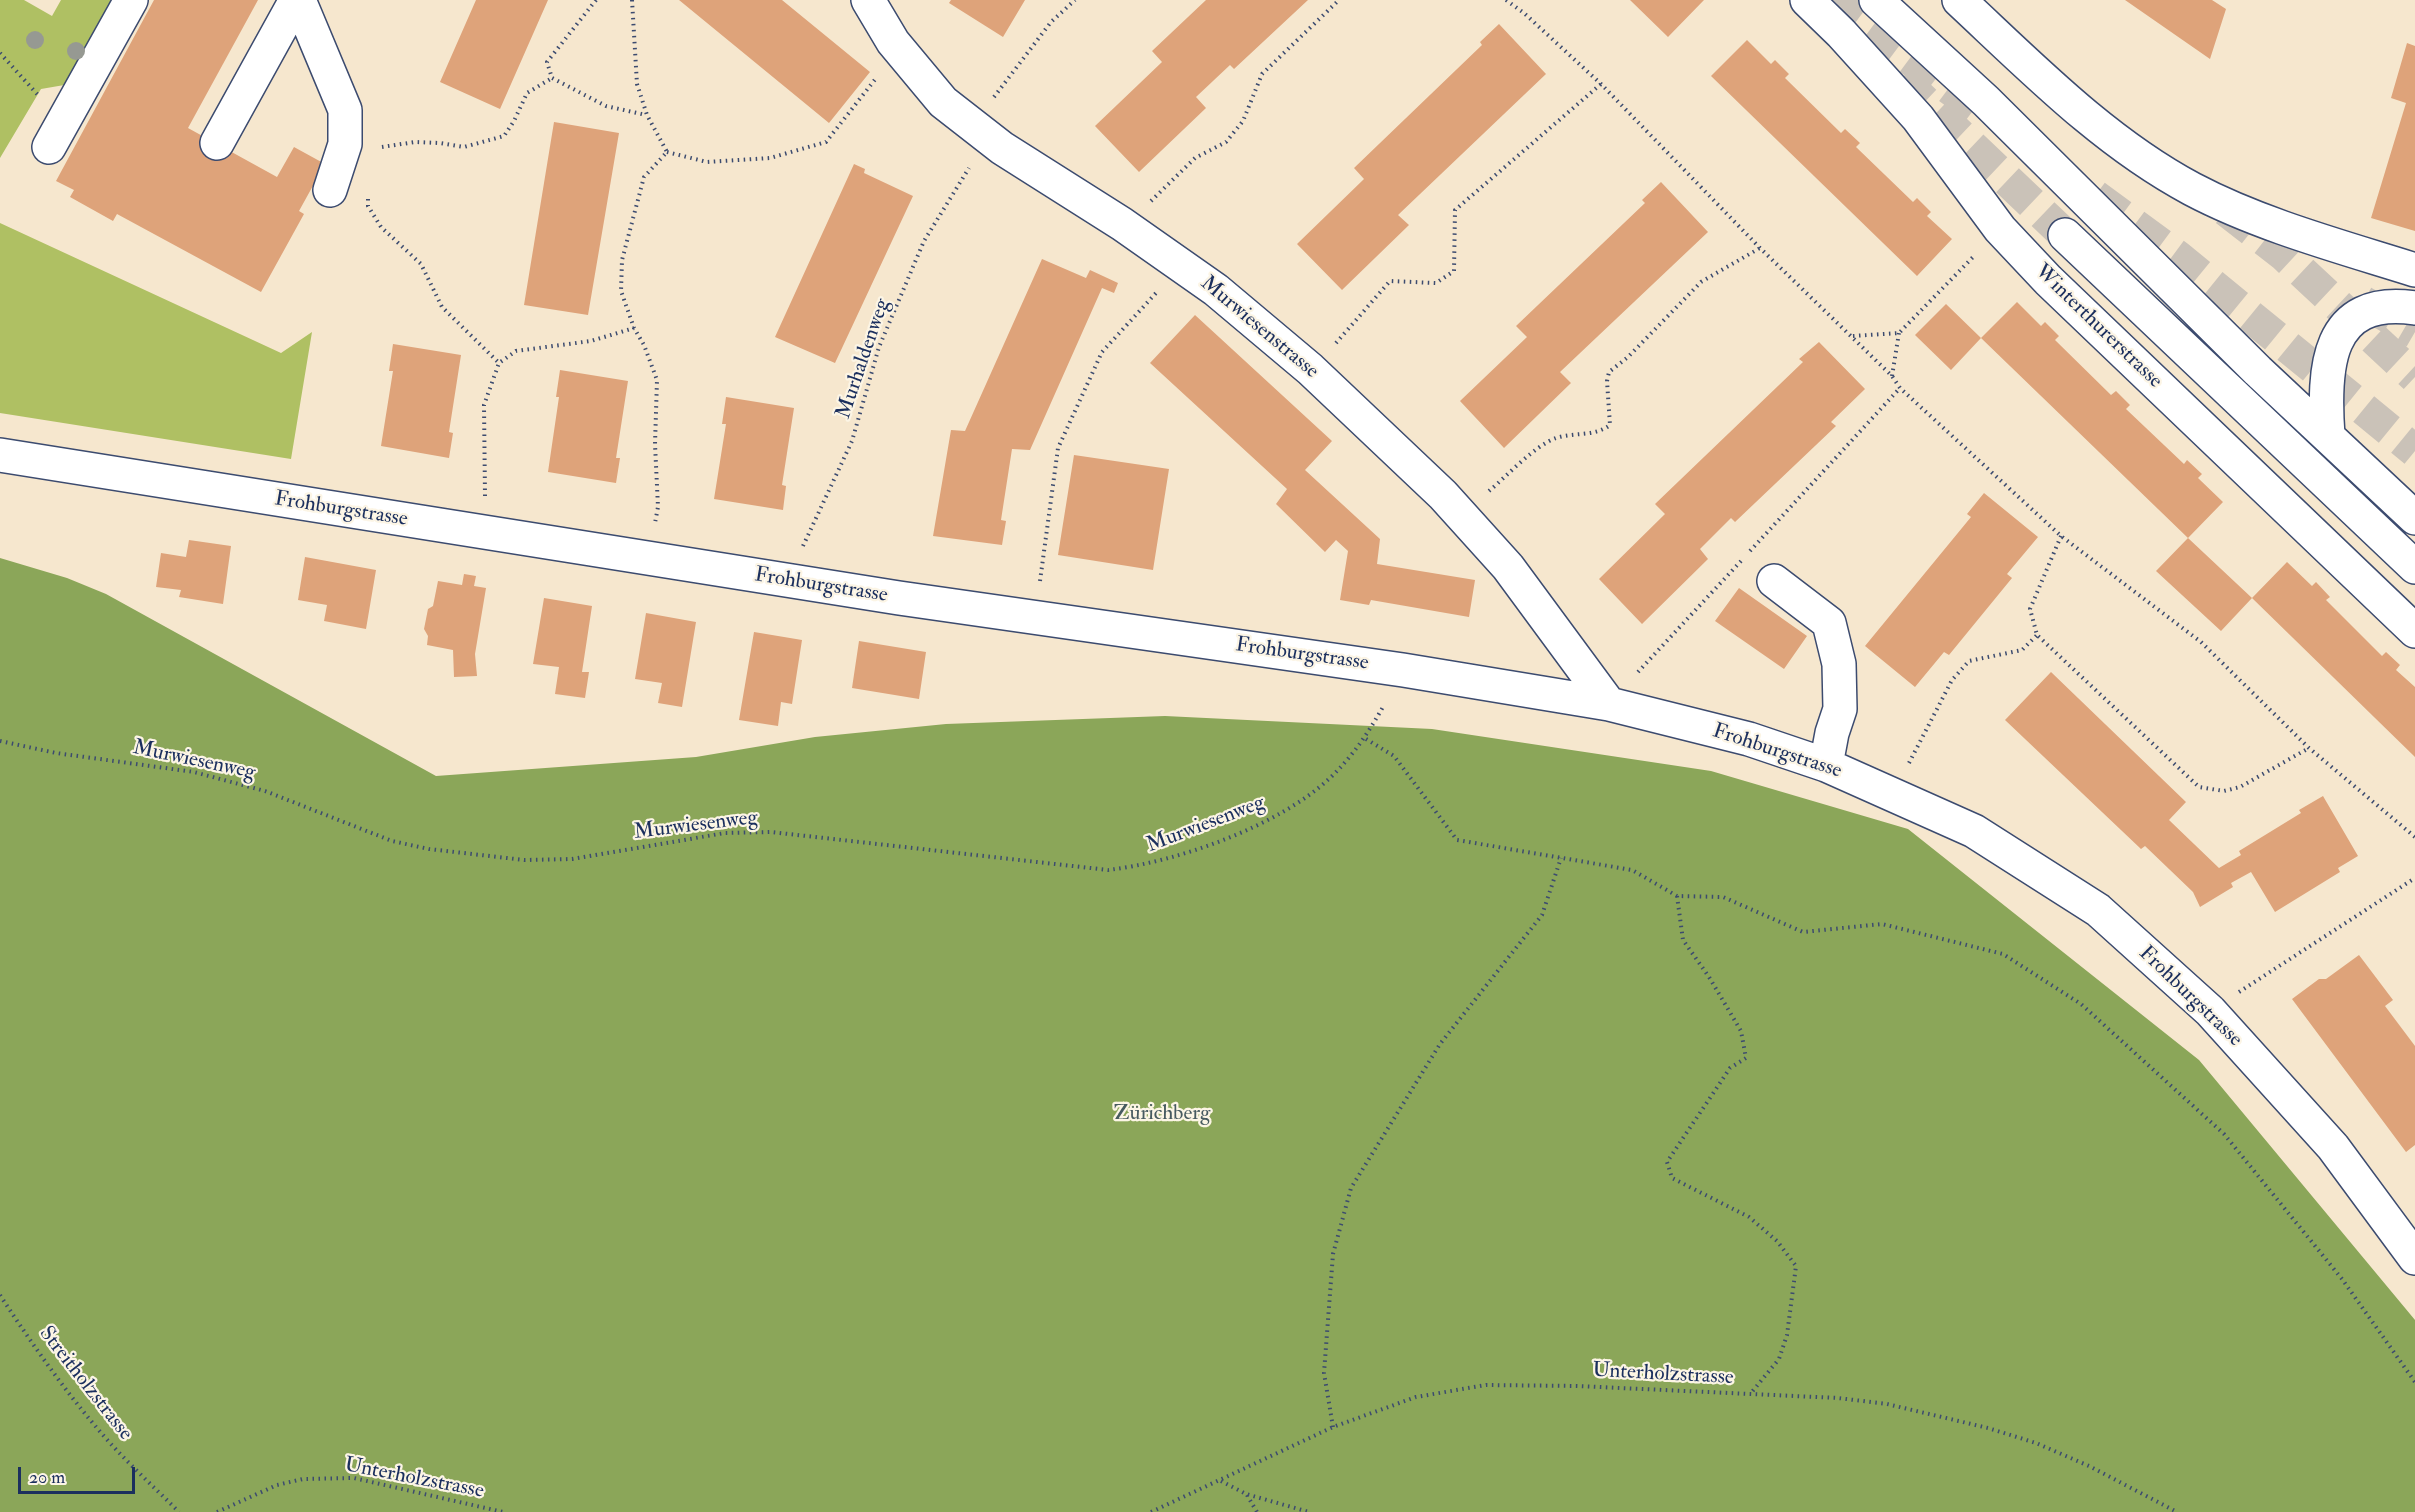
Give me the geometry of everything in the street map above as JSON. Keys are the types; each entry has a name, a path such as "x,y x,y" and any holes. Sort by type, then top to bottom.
{"main road":[{"path":"48,147 131,0"},
{"path":"217,142 298,0"},
{"path":"298,0 345,110 345,144 330,190"},
{"name":"Murwiesenstrasse","path":"868,0 893,42 943,102 1002,148 1122,224 1216,290 1310,369 1443,495 1514,574 1609,704"},
{"name":"Winterthurerstrasse","path":"1807,0 1841,33 1918,118 2000,229 2048,280 2415,632"},
{"path":"1876,0 1986,101 2258,371 2415,518"},
{"path":"1959,0 2024,61 2117,142 2192,189 2334,245 2415,270"},
{"path":"2065,235 2415,567"},
{"path":"2328,436 2328,372 2333,346 2343,328 2368,312 2395,305 2415,308"},
{"name":"Frohburgstrasse","path":"0,455 898,598 1403,670 1609,704 1749,739 1826,765 1974,831 2098,910 2210,1011 2333,1146 2415,1258"},
{"path":"1774,581 1829,623 1839,664 1840,709 1832,733 1826,765"}],"path":[{"path":"596,0 547,62 552,78 606,106 647,115"},
{"path":"632,0 637,84 647,115 667,152 707,162 759,159 826,142 884,69"},
{"path":"988,105 1052,22 1075,0"},
{"path":"1146,206 1195,158 1226,142 1243,121 1262,75 1339,0"},
{"path":"1506,0 1524,13 1601,84 1760,248 1892,376 1900,388 2061,536 2202,642 2309,748 2415,837"},
{"path":"377,153 383,146 440,142 464,147 490,142 504,136 514,122 527,93 552,78"},
{"path":"1330,349 1390,281 1436,283 1454,271 1455,210 1601,84"},
{"path":"655,524 658,507 655,444 657,380 644,345 634,328 621,291 622,260 644,177 667,152"},
{"name":"Murhaldenweg","path":"802,548 852,441 879,347 924,241 973,162"},
{"path":"368,196 368,206 381,226 421,264 442,307 500,363"},
{"path":"1481,497 1554,438 1603,430 1610,425 1607,381 1609,372 1628,357 1701,282 1760,248"},
{"path":"1892,376 1899,333 1982,248"},
{"path":"1039,588 1058,448 1102,352 1163,285"},
{"path":"485,497 484,405 500,363 516,351 591,341 634,328"},
{"path":"1852,336 1899,333"},
{"path":"1637,673 1900,388"},
{"path":"2061,536 2030,609 2037,635 2199,787 2224,791 2240,787 2309,748"},
{"path":"1907,766 1952,680 1970,661 2022,650 2037,635"},
{"name":"Murwiesenweg","path":"0,741 56,753 194,772 265,791 392,842 429,849 524,860 572,859 725,833 771,832 1108,870 1141,866 1181,856 1254,826 1307,796 1330,778 1366,739 1403,670"},
{"path":"1366,739 1394,756 1457,840 1632,870 1677,896 1724,897 1803,932 1882,924 2003,954 2081,1004 2224,1134 2342,1279 2415,1382"},
{"path":"1333,1427 1324,1373 1333,1254 1351,1188 1440,1044 1542,915 1561,858"},
{"path":"2232,997 2415,878"},
{"path":"1677,896 1683,940 1709,976 1741,1030 1746,1058 1730,1068 1667,1162 1672,1178 1749,1217 1777,1241 1796,1266 1787,1335 1779,1359 1750,1394"},
{"name":"Streitholzstrasse","path":"0,1295 41,1357 73,1399 111,1444 178,1512"},
{"name":"Unterholzstrasse","path":"1151,1512 1333,1427 1416,1397 1486,1385 1577,1386 1838,1398 1887,1404 1988,1428 2036,1443 2089,1466 2177,1512"},
{"name":"Unterholzstrasse","path":"217,1512 277,1485 303,1479 354,1478 504,1512"},
{"path":"1220,1481 1246,1494 1309,1512"},
{"path":"1246,1494 1257,1512"}],"green space":[{"path":"0,0 24,0 52,16 61,0 122,0 76,83 41,89 0,158"},
{"path":"0,223 281,353 312,332 291,459 0,413"},
{"name":"Zürichberg","path":"0,558 67,578 106,594 436,776 696,757 815,737 946,724 1165,716 1432,729 1711,771 1908,829 2199,1060 2415,1320 2415,1512 0,1512"}],"building":[{"path":"154,0 258,0 188,128 277,177 294,147 325,164 299,211 304,214 261,292 117,214 113,221 70,197 74,190 56,181"},
{"path":"476,0 548,0 500,109 440,82"},
{"path":"679,0 782,0 870,72 829,123"},
{"path":"951,0 1025,0 1003,37 949,3"},
{"path":"1206,0 1308,0 1234,69 1230,65 1196,97 1206,108 1139,172 1095,126 1162,62 1152,51"},
{"path":"1630,0 1704,0 1668,37"},
{"path":"2125,0 2212,0 2226,9 2210,59"},
{"path":"1499,24 1546,74 1398,215 1409,225 1342,290 1297,244 1364,179 1354,168 1482,45 1480,42"},
{"path":"1747,40 1771,64 1775,60 1789,74 1785,78 1841,133 1845,129 1860,143 1856,147 1913,202 1917,198 1931,212 1927,216 1952,239 1917,276 1711,76"},
{"path":"2407,43 2415,46 2415,231 2371,218 2406,103 2391,98"},
{"path":"554,122 619,133 588,315 524,305"},
{"path":"854,164 865,169 864,173 913,196 835,363 775,337"},
{"path":"1661,182 1708,232 1560,372 1571,383 1504,448 1460,401 1527,337 1516,326 1645,203 1642,200"},
{"path":"1042,259 1086,278 1090,270 1118,283 1114,293 1102,288 1030,450 1012,449 1001,520 1006,521 1002,545 933,536 951,430 965,431"},
{"path":"2017,302 2041,326 2045,322 2059,336 2055,340 2111,395 2116,391 2130,405 2126,409 2184,464 2187,460 2202,474 2198,478 2223,502 2188,538 1981,338"},
{"path":"1946,304 1981,338 1951,370 1915,335"},
{"path":"1195,315 1332,441 1305,470 1380,539 1377,564 1475,580 1469,617 1371,600 1369,605 1340,600 1348,551 1336,540 1325,552 1276,504 1287,489 1150,363"},
{"path":"1819,342 1865,389 1831,422 1836,426 1735,522 1731,518 1700,549 1708,559 1642,624 1599,579 1665,514 1655,504 1803,362 1799,359"},
{"path":"393,344 461,355 449,432 453,433 449,458 381,446 393,371 389,371"},
{"path":"560,370 628,381 616,458 620,458 616,483 548,472 559,397 556,397"},
{"path":"726,397 794,408 782,485 786,486 783,510 714,499 726,424 722,424"},
{"path":"1074,455 1169,469 1153,570 1058,555"},
{"path":"1984,493 2038,537 2007,574 2012,578 1949,655 1944,652 1915,687 1865,646 1971,517 1967,514"},
{"path":"2188,538 2252,598 2221,631 2156,571"},
{"path":"189,540 231,546 223,604 179,597 181,590 156,587 161,553 186,557"},
{"path":"305,557 376,570 366,629 324,621 327,605 298,600"},
{"path":"2287,562 2312,586 2316,582 2330,597 2326,600 2382,656 2386,652 2400,665 2396,670 2415,687 2415,757 2252,598"},
{"path":"464,574 476,576 474,586 486,588 475,654 477,676 454,677 453,650 427,645 428,636 424,629 428,609 433,606 438,581 462,585"},
{"path":"1739,588 1807,636 1784,669 1715,621"},
{"path":"544,598 592,606 582,672 589,672 585,698 555,694 559,667 533,664"},
{"path":"646,613 696,622 682,707 658,703 662,683 635,679"},
{"path":"754,632 802,640 792,704 781,702 778,726 739,720"},
{"path":"859,641 926,652 919,699 852,688"},
{"path":"2051,672 2186,802 2169,820 2219,868 2241,855 2239,851 2301,813 2299,810 2323,796 2358,856 2338,868 2340,872 2275,912 2251,872 2231,883 2233,887 2200,907 2193,892 2145,846 2141,849 2005,720"},
{"path":"2359,955 2393,1000 2385,1006 2415,1046 2415,1145 2406,1152 2292,999 2319,979 2326,979"}],"tunnel":[{"path":"1831,0 1979,110"},
{"path":"1901,79 2065,235"},
{"path":"2095,196 2178,257 2415,451"},
{"path":"2226,210 2284,255 2415,377"},
{"path":"2363,302 2415,332"}]}
